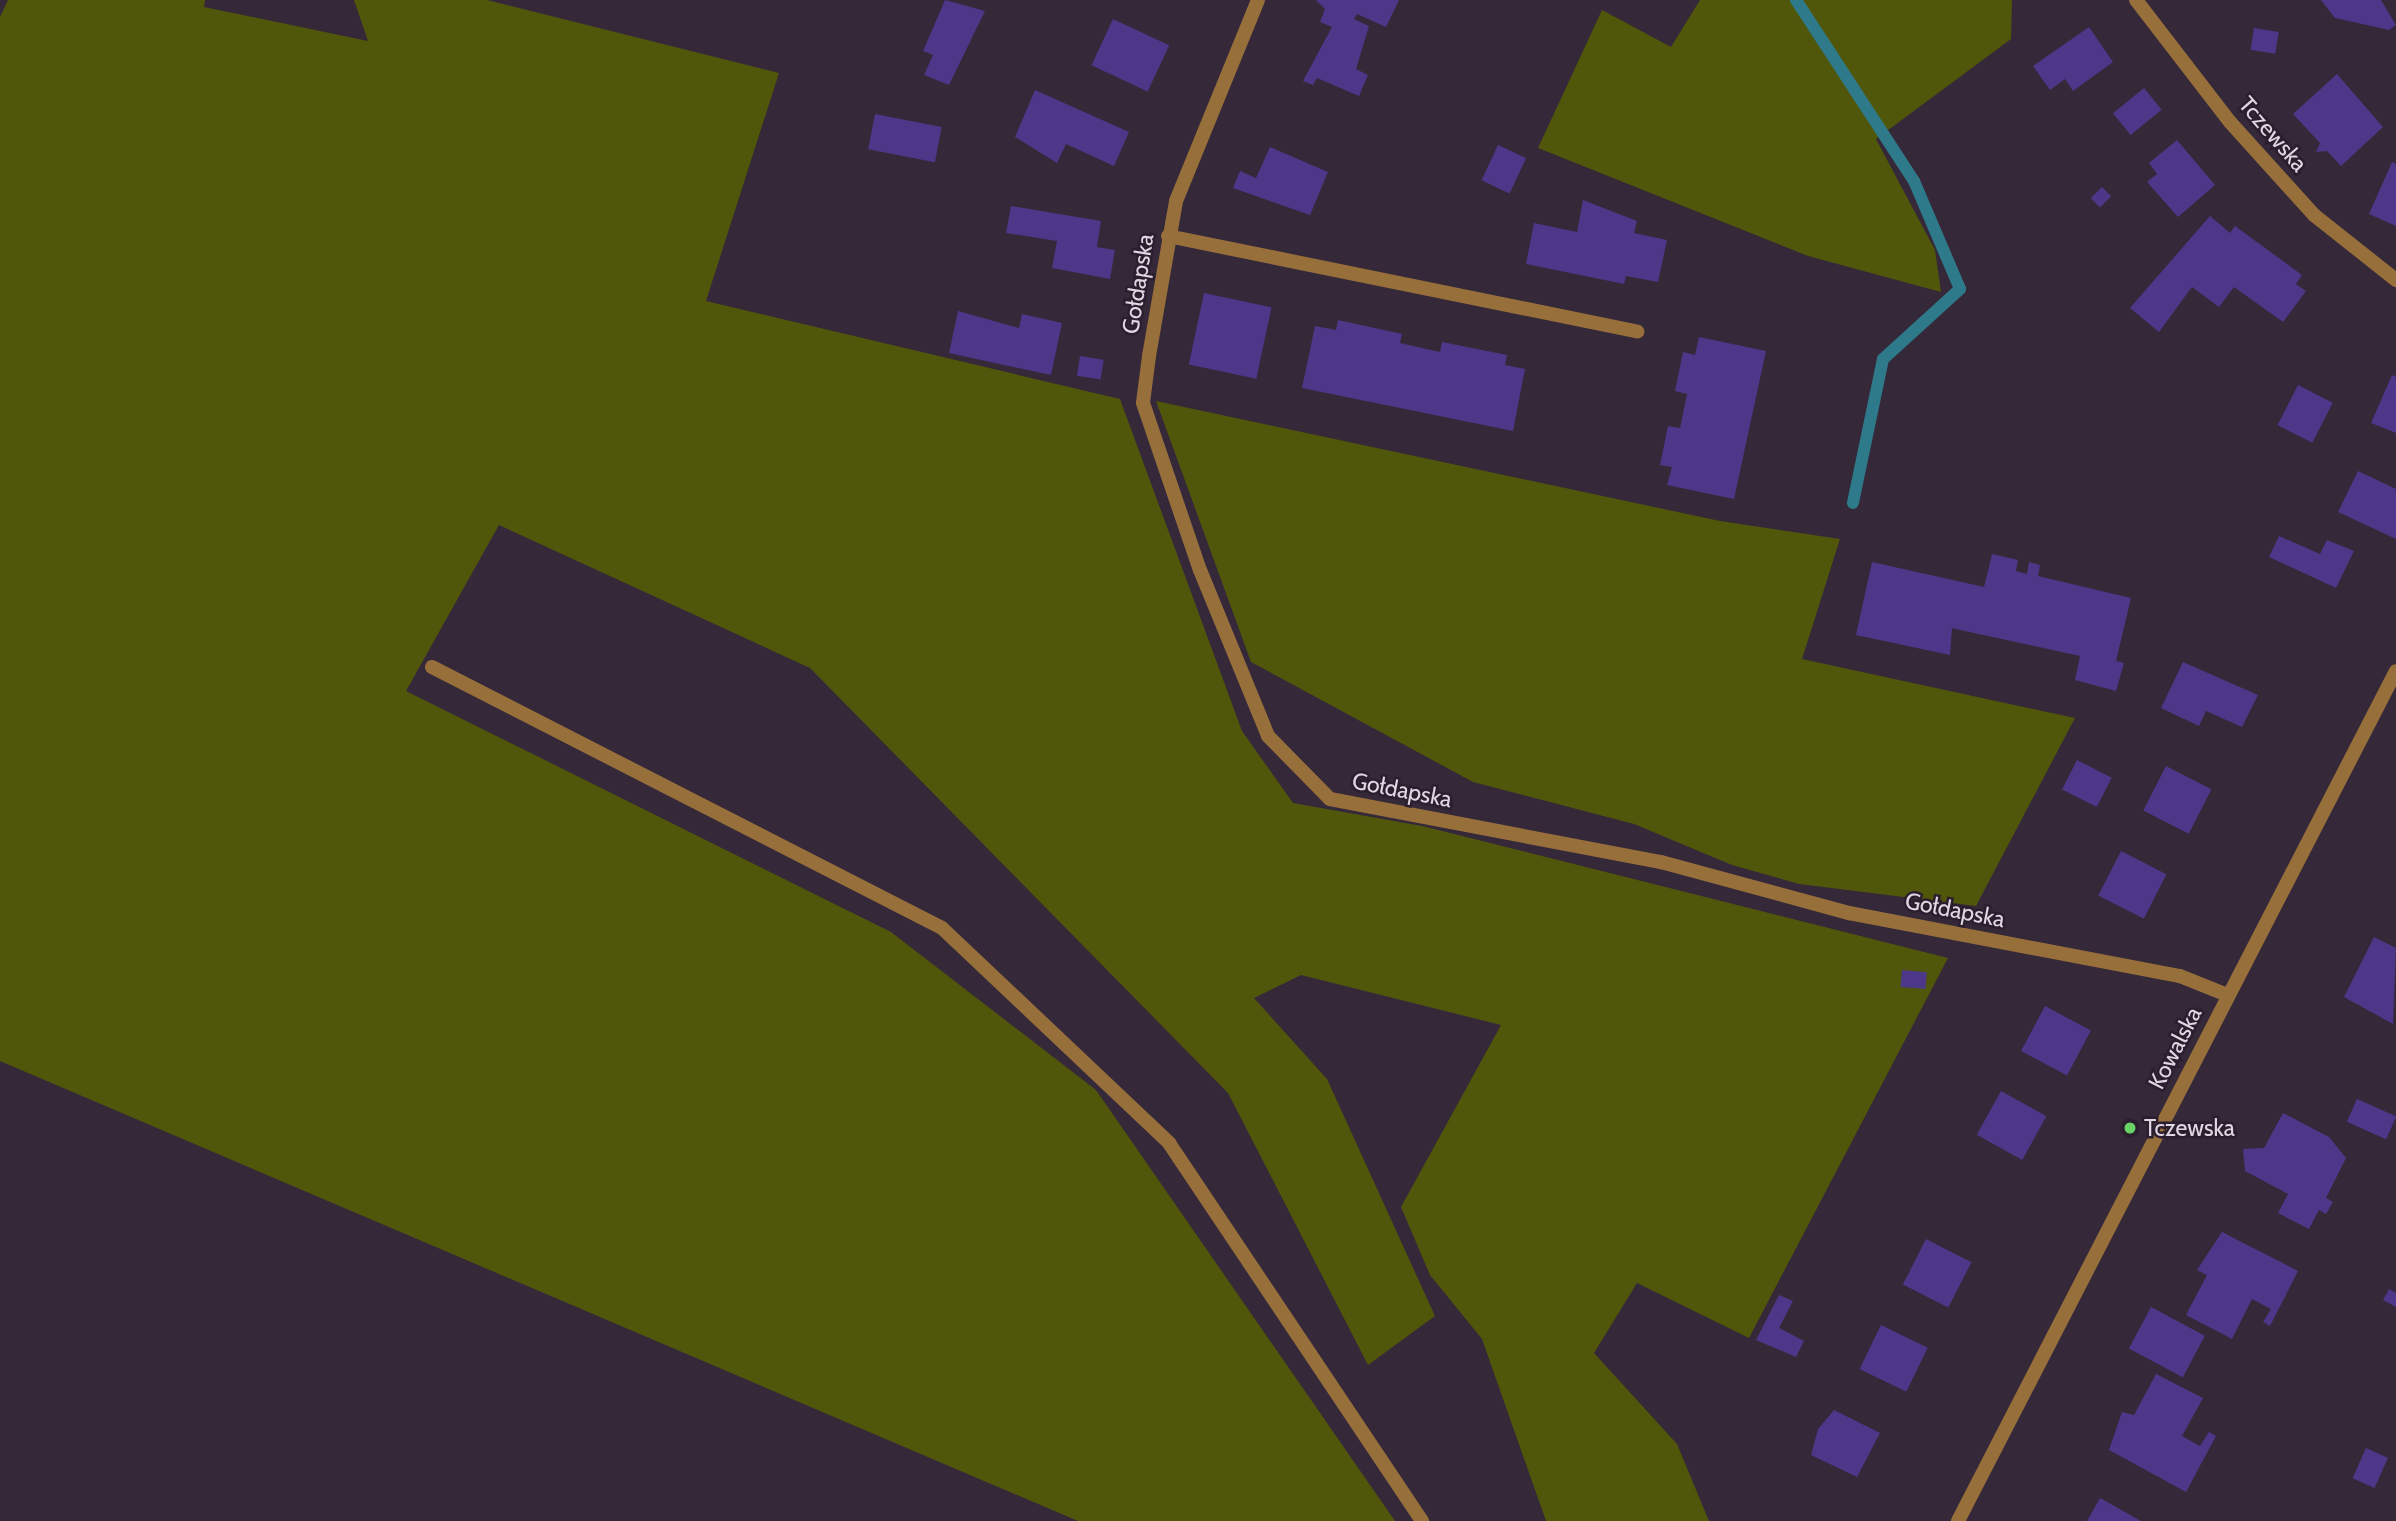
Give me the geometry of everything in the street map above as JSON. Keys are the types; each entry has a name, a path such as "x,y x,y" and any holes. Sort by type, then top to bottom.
{"street":[{"name":"Gołdapska","path":"1258,0 1193,148 1168,236 1143,403 1268,736 1330,799 1661,862 1849,913 2180,976 2227,995"},
{"name":"Tczewska","path":"2136,0 2230,122 2314,215 2396,280"},
{"path":"1168,236 1637,331"},
{"path":"432,667 942,928 1169,1143 1422,1521"},
{"name":"Kowalska","path":"1958,1521 2396,671"}],"green space":[{"path":"8,0 205,0 204,7 368,41 354,0 487,0 779,73 706,301 1120,399 1242,731 1293,803 1422,826 1948,958 1749,1338 1637,1283 1594,1353 1677,1444 1709,1521 1546,1521 1482,1339 1430,1275 1401,1207 1501,1025 1301,975 1254,998 1327,1079 1435,1316 1368,1365 1228,1093 810,668 499,525 406,691 891,932 1096,1090 1395,1521 1078,1521 0,1061 0,17"},
{"path":"1700,0 2012,0 2011,39 1876,139 1935,250 1941,292 1808,256 1538,148 1602,10 1671,47"},
{"path":"1156,401 1720,521 1840,539 1802,659 2075,718 1976,906 1799,884 1732,865 1634,824 1473,782 1251,662"}],"building":[{"path":"945,0 985,11 949,85 924,75 933,55 923,51"},
{"path":"1316,0 1399,0 1386,27 1357,14 1354,19 1369,26 1356,69 1368,75 1359,96 1317,78 1313,85 1303,81 1332,27 1320,22 1325,9"},
{"path":"2321,0 2381,0 2396,25 2389,30 2335,18"},
{"path":"1113,19 1169,45 1148,91 1091,65"},
{"path":"2089,27 2113,62 2073,91 2065,79 2050,90 2033,66"},
{"path":"2254,28 2279,32 2275,54 2251,50"},
{"path":"2337,74 2383,127 2341,166 2327,151 2316,152 2320,143 2293,114"},
{"path":"2144,88 2162,110 2131,135 2113,113"},
{"path":"1035,90 1129,132 1114,166 1066,144 1057,163 1015,137"},
{"path":"875,114 942,127 935,162 868,149"},
{"path":"2177,140 2215,185 2178,217 2147,182 2157,174 2149,163"},
{"path":"1498,145 1526,158 1510,193 1482,180"},
{"path":"1270,147 1328,172 1310,215 1233,188 1240,171 1256,178"},
{"path":"2392,162 2396,164 2396,226 2369,214"},
{"path":"2102,187 2111,196 2100,208 2091,198"},
{"path":"1583,200 1637,221 1634,233 1667,240 1658,282 1626,276 1624,284 1526,264 1534,223 1577,232"},
{"path":"1011,206 1101,221 1097,247 1115,250 1110,279 1052,268 1057,241 1006,233"},
{"path":"2210,216 2230,233 2235,226 2302,275 2296,284 2306,291 2283,322 2234,287 2219,307 2192,287 2159,332 2130,308"},
{"path":"1204,293 1271,307 1256,379 1189,364"},
{"path":"958,311 1019,328 1022,314 1062,323 1051,375 949,353"},
{"path":"1338,320 1402,334 1400,343 1440,352 1442,342 1507,355 1505,365 1525,369 1513,431 1302,388 1315,326 1336,330"},
{"path":"1699,337 1766,351 1734,499 1667,485 1672,467 1660,465 1668,426 1680,428 1687,394 1675,391 1683,352 1695,355"},
{"path":"1080,356 1104,360 1101,380 1077,376"},
{"path":"2392,375 2396,377 2396,433 2371,423"},
{"path":"2298,385 2333,403 2312,443 2278,425"},
{"path":"2358,471 2396,489 2396,539 2338,512"},
{"path":"2279,536 2320,554 2327,540 2354,551 2336,588 2269,557"},
{"path":"1992,554 2018,560 2016,571 2027,574 2029,562 2040,565 2038,576 2131,598 2116,661 2124,663 2116,691 2075,680 2080,656 1952,628 1950,655 1856,635 1872,562 1984,587"},
{"path":"2183,662 2258,695 2242,727 2206,711 2199,726 2161,708"},
{"path":"2077,760 2112,778 2097,807 2062,789"},
{"path":"2166,766 2211,789 2189,834 2143,811"},
{"path":"2121,851 2166,874 2144,919 2098,896"},
{"path":"2374,937 2396,948 2393,1024 2344,997"},
{"path":"1902,970 1927,972 1925,989 1901,987"},
{"path":"2045,1006 2091,1030 2067,1075 2021,1051"},
{"path":"2001,1091 2046,1116 2022,1160 1977,1135"},
{"path":"2357,1099 2396,1116 2386,1139 2347,1122"},
{"path":"2283,1113 2329,1137 2346,1158 2326,1198 2333,1202 2326,1214 2319,1210 2309,1229 2278,1213 2288,1194 2245,1171 2243,1149 2264,1148"},
{"path":"2222,1232 2298,1271 2270,1326 2263,1322 2271,1309 2252,1299 2232,1339 2186,1315 2207,1275 2197,1270"},
{"path":"1926,1239 1971,1262 1948,1308 1903,1284"},
{"path":"2389,1289 2396,1293 2396,1307 2383,1300"},
{"path":"1779,1295 1793,1301 1779,1328 1804,1341 1796,1357 1756,1340"},
{"path":"2151,1307 2205,1336 2183,1377 2129,1348"},
{"path":"1881,1325 1928,1348 1906,1392 1860,1369"},
{"path":"2156,1374 2203,1398 2182,1436 2200,1446 2209,1432 2216,1436 2186,1492 2109,1450 2122,1412 2134,1415"},
{"path":"1834,1410 1880,1433 1857,1477 1811,1455 1818,1429"},
{"path":"2366,1448 2388,1458 2375,1488 2353,1478"},
{"path":"2100,1498 2141,1521 2087,1521"}],"waterway":[{"path":"1796,0 1914,181 1960,289 1883,359 1853,503"}],"place":[{"name":"Tczewska","path":"2130,1128"}]}
